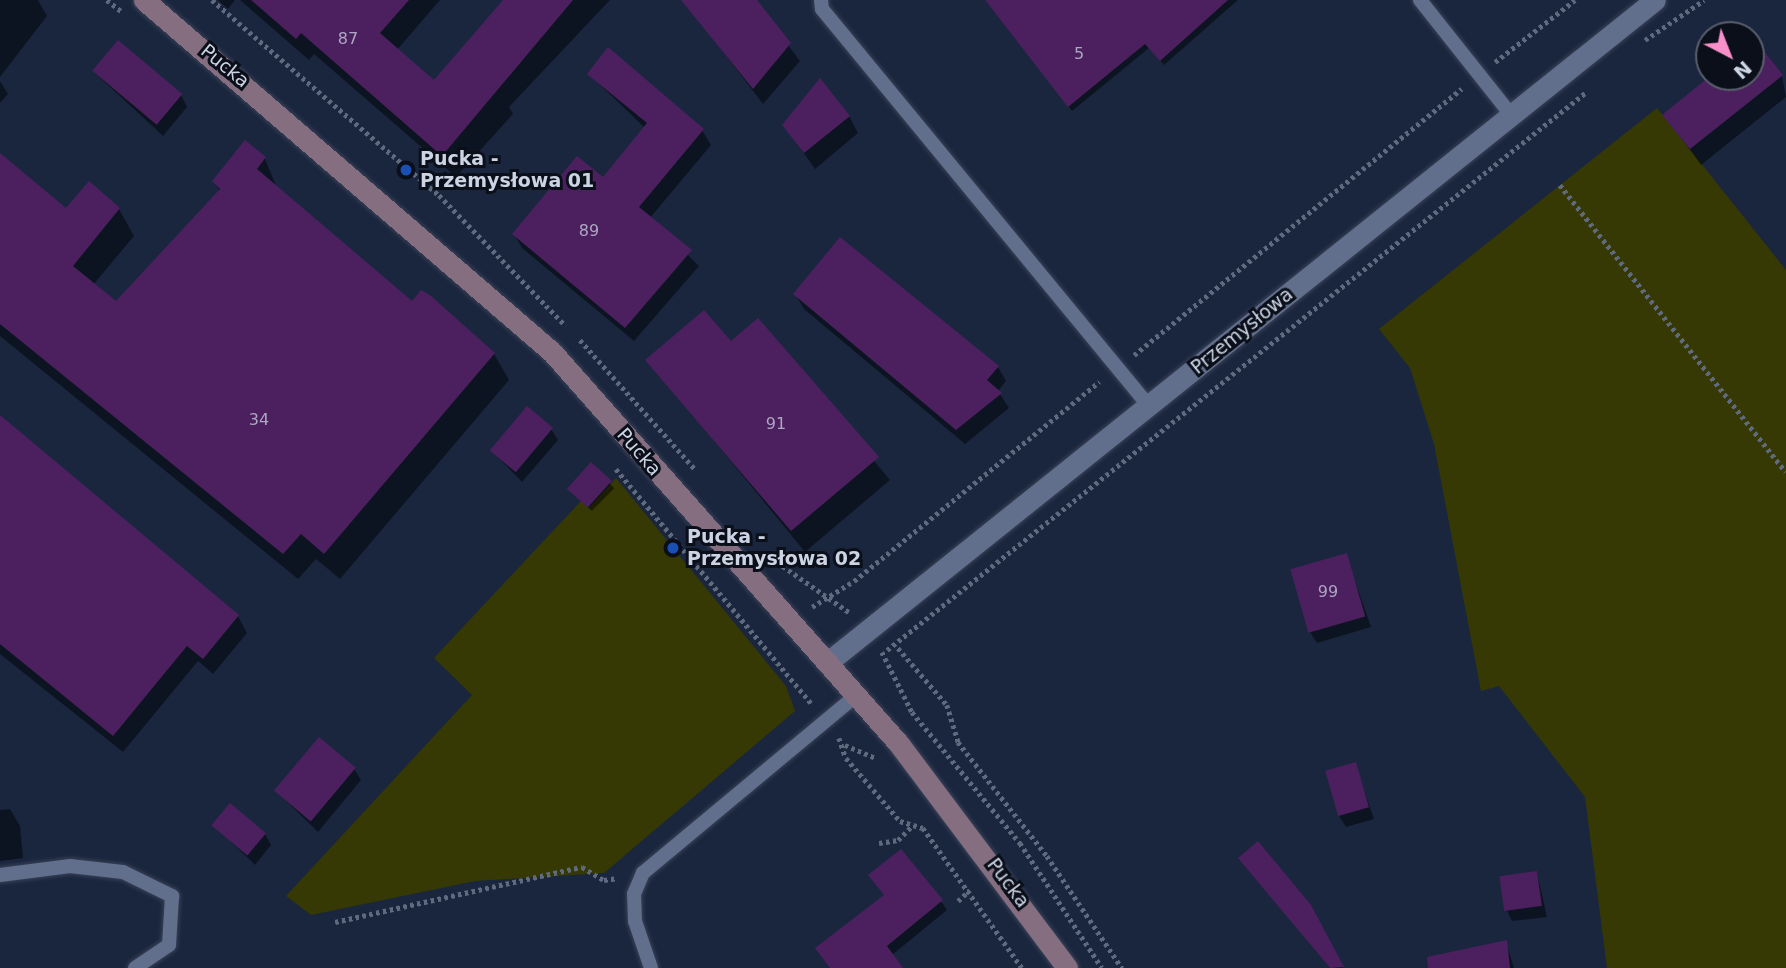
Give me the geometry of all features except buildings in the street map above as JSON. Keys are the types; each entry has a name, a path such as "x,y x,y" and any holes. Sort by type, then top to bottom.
{"street":[{"name":"Pucka","path":"145,0 552,352 857,695 1021,898 1068,968"},
{"name":"Przemysłowa","path":"828,662 1656,0"}],"lane":[{"path":"821,0 830,20 1148,405"},
{"path":"1420,0 1511,115"},
{"path":"651,968 635,921 634,894 643,873 857,695"},
{"path":"0,875 70,866 123,872 172,896 169,945 135,968"}],"path":[{"path":"107,0 132,20"},
{"path":"813,607 828,594 855,581 1575,0"},
{"path":"1632,48 1653,40 1704,0"},
{"path":"1102,968 1020,843 912,712 882,652 898,648 1597,83"},
{"path":"1560,185 1786,472"},
{"path":"612,462 825,719 844,745 846,758 900,821 913,824 970,890 1022,968"},
{"path":"828,594 849,612"},
{"path":"764,648 770,643"},
{"path":"898,648 947,705 958,742 1047,856 1122,968"},
{"path":"879,843 898,840 913,824"},
{"path":"335,922 582,867 604,880 643,873"},
{"path":"958,901 970,890"}],"shaded area":[{"path":"1657,108 1786,270 1786,968 1607,968 1585,797 1499,686 1481,691 1434,444 1410,368 1379,329"},
{"path":"616,478 786,686 795,711 604,873 475,881 311,915 286,896 472,695 434,658 581,501 589,508"}],"place":[{"name":"Pucka - Przemysłowa 01","path":"406,170"},
{"name":"Pucka - Przemysłowa 02","path":"673,548"}]}
